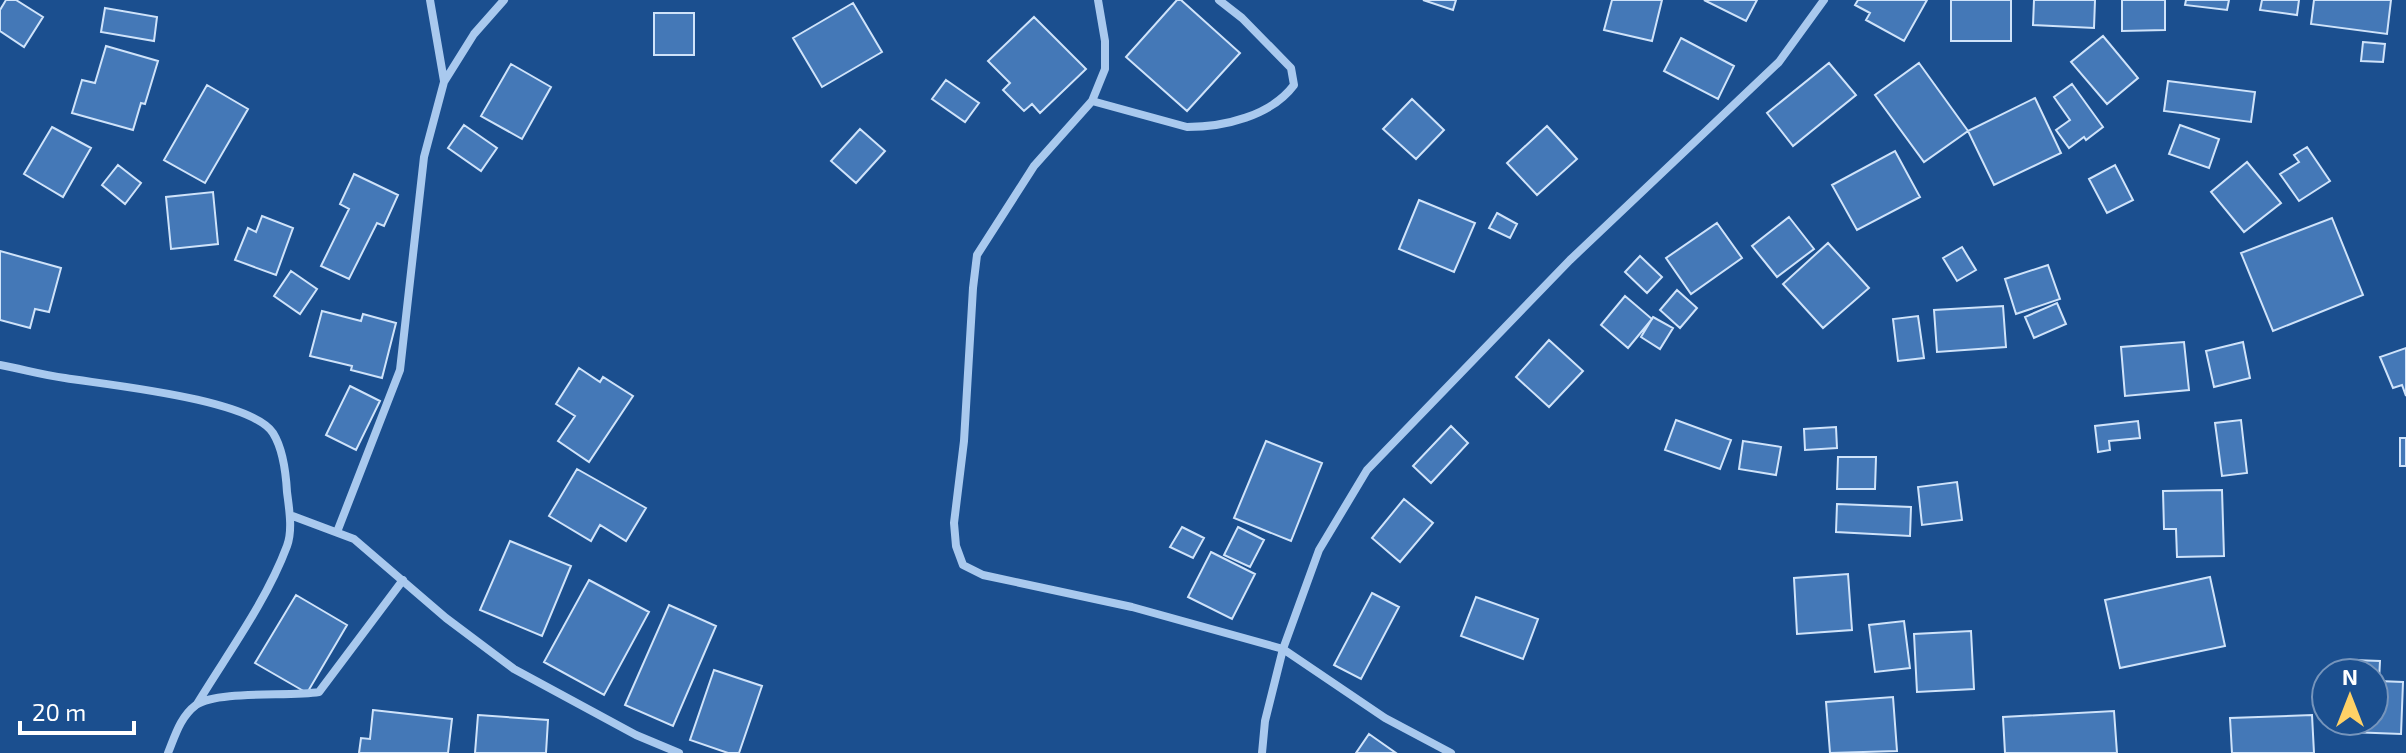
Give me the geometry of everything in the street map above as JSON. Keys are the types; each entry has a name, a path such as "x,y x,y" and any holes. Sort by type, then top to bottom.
{"street":[{"path":"430,0 444,82"},
{"path":"337,532 400,370 424,157 444,82 474,34 504,0"},
{"path":"1098,0 1105,41 1105,69 1092,101 1034,166 977,255 964,441 954,523 956,546 963,565 983,575 1132,607 1283,649 1385,718 1451,753"},
{"path":"1092,101 1187,127 1203,127 1222,125 1252,115 1285,98 1294,85 1291,68 1242,18 1219,0"},
{"path":"1262,753 1265,721 1283,649 1319,550 1367,470 1570,260 1779,62 1824,0"},
{"path":"0,365 233,409 258,419 273,433 286,471 290,515 288,543 269,585 197,704 180,723 168,753"},
{"path":"290,515 354,539 446,618 514,669 636,735 679,753"},
{"path":"197,704 228,697 319,692 403,580"}],"building":[{"path":"6,0 16,0 43,17 24,47 0,31 0,10"},
{"path":"1177,0 1181,0 1240,53 1187,111 1126,57"},
{"path":"1423,0 1456,0 1453,10"},
{"path":"1612,0 1662,0 1652,41 1604,30"},
{"path":"1704,0 1757,0 1746,21"},
{"path":"1858,0 1927,0 1904,41 1866,20 1870,13 1855,5"},
{"path":"1951,0 2011,0 2011,41 1951,41"},
{"path":"2034,0 2095,0 2094,28 2033,25"},
{"path":"2122,0 2165,0 2165,30 2122,31"},
{"path":"2186,0 2229,0 2227,10 2185,5"},
{"path":"2262,0 2299,0 2297,15 2260,10"},
{"path":"2314,0 2391,0 2387,34 2311,24"},
{"path":"853,3 882,52 822,87 793,38"},
{"path":"105,8 157,17 154,41 101,32"},
{"path":"654,13 694,13 694,55 654,55"},
{"path":"1034,17 1086,69 1040,113 1032,104 1024,111 1003,90 1010,83 988,61"},
{"path":"2103,36 2138,78 2107,104 2071,62"},
{"path":"1681,38 1734,66 1718,99 1664,71"},
{"path":"2363,42 2385,44 2383,62 2361,61"},
{"path":"106,46 158,61 145,104 141,103 133,130 72,113 82,80 95,83"},
{"path":"1829,63 1856,95 1793,146 1767,113"},
{"path":"1919,63 1968,131 1924,162 1875,95"},
{"path":"511,64 551,87 522,139 481,116"},
{"path":"946,80 979,103 965,122 932,99"},
{"path":"2168,81 2255,92 2251,122 2164,111"},
{"path":"2072,84 2103,127 2069,148 2056,130 2070,120 2054,97"},
{"path":"207,85 248,109 205,183 164,160"},
{"path":"2035,98 2061,153 1994,185 1968,131"},
{"path":"1412,99 1444,130 1416,159 1383,129"},
{"path":"464,125 497,148 481,171 448,148"},
{"path":"2180,125 2219,139 2209,168 2169,154"},
{"path":"1547,126 1577,159 1537,195 1507,163"},
{"path":"52,127 91,148 63,197 24,174"},
{"path":"860,129 885,151 856,183 831,161"},
{"path":"2307,147 2330,181 2299,201 2280,174 2299,162 2294,155"},
{"path":"1895,151 1920,197 1857,230 1832,185"},
{"path":"2247,162 2281,203 2244,232 2211,192"},
{"path":"118,165 141,183 125,204 102,185"},
{"path":"2115,165 2133,200 2107,213 2089,179"},
{"path":"354,174 398,195 384,226 377,223 349,279 321,266 349,209 340,204"},
{"path":"213,192 218,244 171,249 166,197"},
{"path":"1419,200 1475,223 1454,272 1399,249"},
{"path":"1497,213 1517,224 1510,238 1489,228"},
{"path":"262,216 293,228 276,275 235,260 248,228 256,232"},
{"path":"1789,217 1814,249 1777,277 1752,246"},
{"path":"2332,218 2363,295 2273,331 2241,253"},
{"path":"1717,223 1742,258 1691,294 1666,258"},
{"path":"1828,243 1869,288 1823,328 1783,284"},
{"path":"1962,247 1976,270 1957,281 1943,258"},
{"path":"0,251 61,268 49,312 35,309 30,328 0,320"},
{"path":"1640,256 1662,277 1647,293 1625,272"},
{"path":"2048,265 2060,299 2016,314 2005,279"},
{"path":"291,271 317,289 300,314 274,296"},
{"path":"1677,290 1697,308 1680,328 1660,310"},
{"path":"1625,296 1652,319 1628,348 1601,325"},
{"path":"2057,303 2066,324 2034,338 2025,317"},
{"path":"2003,306 2006,347 1937,352 1934,310"},
{"path":"322,311 361,321 363,314 396,323 382,378 351,370 352,366 310,356"},
{"path":"1918,316 1924,358 1898,361 1893,319"},
{"path":"1653,317 1673,328 1660,349 1641,337"},
{"path":"1549,340 1583,371 1549,407 1516,377"},
{"path":"2184,342 2189,390 2125,396 2121,347"},
{"path":"2243,342 2250,378 2214,387 2206,351"},
{"path":"2406,348 2406,396 2402,385 2393,388 2380,357"},
{"path":"579,368 600,382 603,377 633,396 589,462 558,441 575,416 556,404"},
{"path":"350,386 380,401 356,450 326,435"},
{"path":"1676,420 1731,440 1720,469 1665,450"},
{"path":"2241,420 2247,473 2222,476 2215,423"},
{"path":"2138,421 2140,438 2109,441 2110,450 2098,452 2095,426"},
{"path":"1451,426 1468,443 1431,483 1413,466"},
{"path":"1836,427 1837,448 1805,450 1804,429"},
{"path":"2400,438 2406,438 2406,466 2400,466"},
{"path":"1266,441 1322,463 1291,541 1234,518"},
{"path":"1743,441 1781,447 1776,475 1739,469"},
{"path":"1838,457 1876,457 1875,489 1837,489"},
{"path":"577,469 646,508 626,541 600,525 591,541 549,516"},
{"path":"1957,482 1962,520 1922,525 1918,487"},
{"path":"2222,490 2224,556 2177,557 2176,529 2164,529 2163,491"},
{"path":"1404,499 1433,523 1400,562 1372,538"},
{"path":"1837,504 1911,507 1910,536 1836,532"},
{"path":"1182,527 1204,538 1193,558 1170,547"},
{"path":"1238,527 1264,540 1250,567 1224,555"},
{"path":"510,541 571,566 542,636 480,610"},
{"path":"1211,552 1255,574 1232,619 1188,597"},
{"path":"1848,574 1852,630 1797,634 1794,578"},
{"path":"2210,577 2225,646 2120,668 2105,600"},
{"path":"589,580 649,612 604,695 544,662"},
{"path":"1372,593 1399,607 1361,679 1334,665"},
{"path":"296,595 347,625 307,693 255,663"},
{"path":"1476,597 1538,619 1523,659 1461,636"},
{"path":"669,605 716,626 673,726 625,705"},
{"path":"1904,621 1910,668 1875,672 1869,625"},
{"path":"1971,631 1974,689 1917,692 1914,634"},
{"path":"714,670 762,686 739,753 728,753 690,740"},
{"path":"2390,681 2403,682 2401,734 2390,734"},
{"path":"1893,697 1897,751 1830,753 1826,702"},
{"path":"373,710 452,719 448,753 359,753 361,738 370,739"},
{"path":"2114,711 2117,753 2005,753 2003,717"},
{"path":"478,715 548,720 546,753 475,753"},
{"path":"2310,715 2314,753 2232,753 2230,718"},
{"path":"1369,734 1396,753 1356,753"}]}
